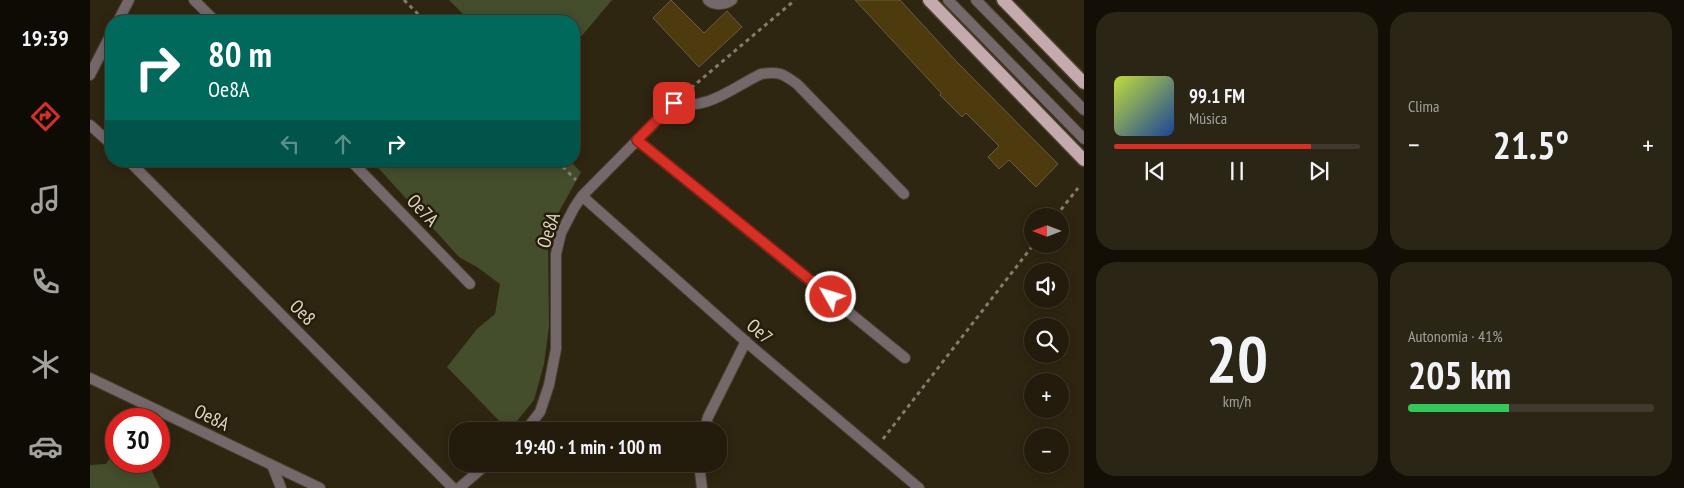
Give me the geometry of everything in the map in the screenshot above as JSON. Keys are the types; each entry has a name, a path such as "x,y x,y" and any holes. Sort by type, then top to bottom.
{"main road":[{"path":"929,0 1084,160"},
{"path":"1004,0 1084,83"}],"street":[{"path":"121,15 129,0"},
{"path":"194,0 208,15"},
{"path":"708,0 711,3 721,4 732,0"},
{"path":"948,0 1084,139"},
{"path":"976,0 1084,110"},
{"path":"90,75 105,46"},
{"path":"674,103 683,105 701,104 761,74 782,74 797,84 904,194"},
{"name":"Oe8A","path":"532,422 540,412 549,385 556,349 556,254 561,233 574,208 584,194 674,103"},
{"path":"90,125 105,139"},
{"path":"637,140 905,358"},
{"name":"Oe8","path":"135,167 452,488"},
{"name":"Oe7A","path":"357,167 470,284"},
{"name":"Oe7","path":"584,194 746,341 918,488"},
{"path":"707,422 746,341"},
{"name":"Oe8A","path":"90,378 320,488"},
{"path":"272,465 281,488"},
{"path":"459,488 478,472"},
{"path":"700,472 702,488"}],"path":[{"path":"404,0 419,15"},
{"path":"674,103 795,0"},
{"path":"562,167 584,194"},
{"path":"1062,208 1078,188"},
{"path":"881,441 1027,253"}],"green space":[{"path":"449,0 612,0 580,38 580,15 464,15"},
{"path":"377,167 576,167 581,172 555,219 548,244 549,326 544,364 534,400 516,422 500,422 447,367 477,329 495,314 500,284 477,267 459,257"},
{"path":"105,464 105,473 153,473 160,488 90,488 90,465"}],"building":[{"path":"671,0 704,33 727,11 742,27 699,67 653,18"},
{"path":"855,0 900,0 955,60 1058,164 1036,187 1009,160 999,169 988,157 999,146 966,113 962,117 940,95 941,93"}],"route":[{"path":"674,103 637,140 831,297"}]}
